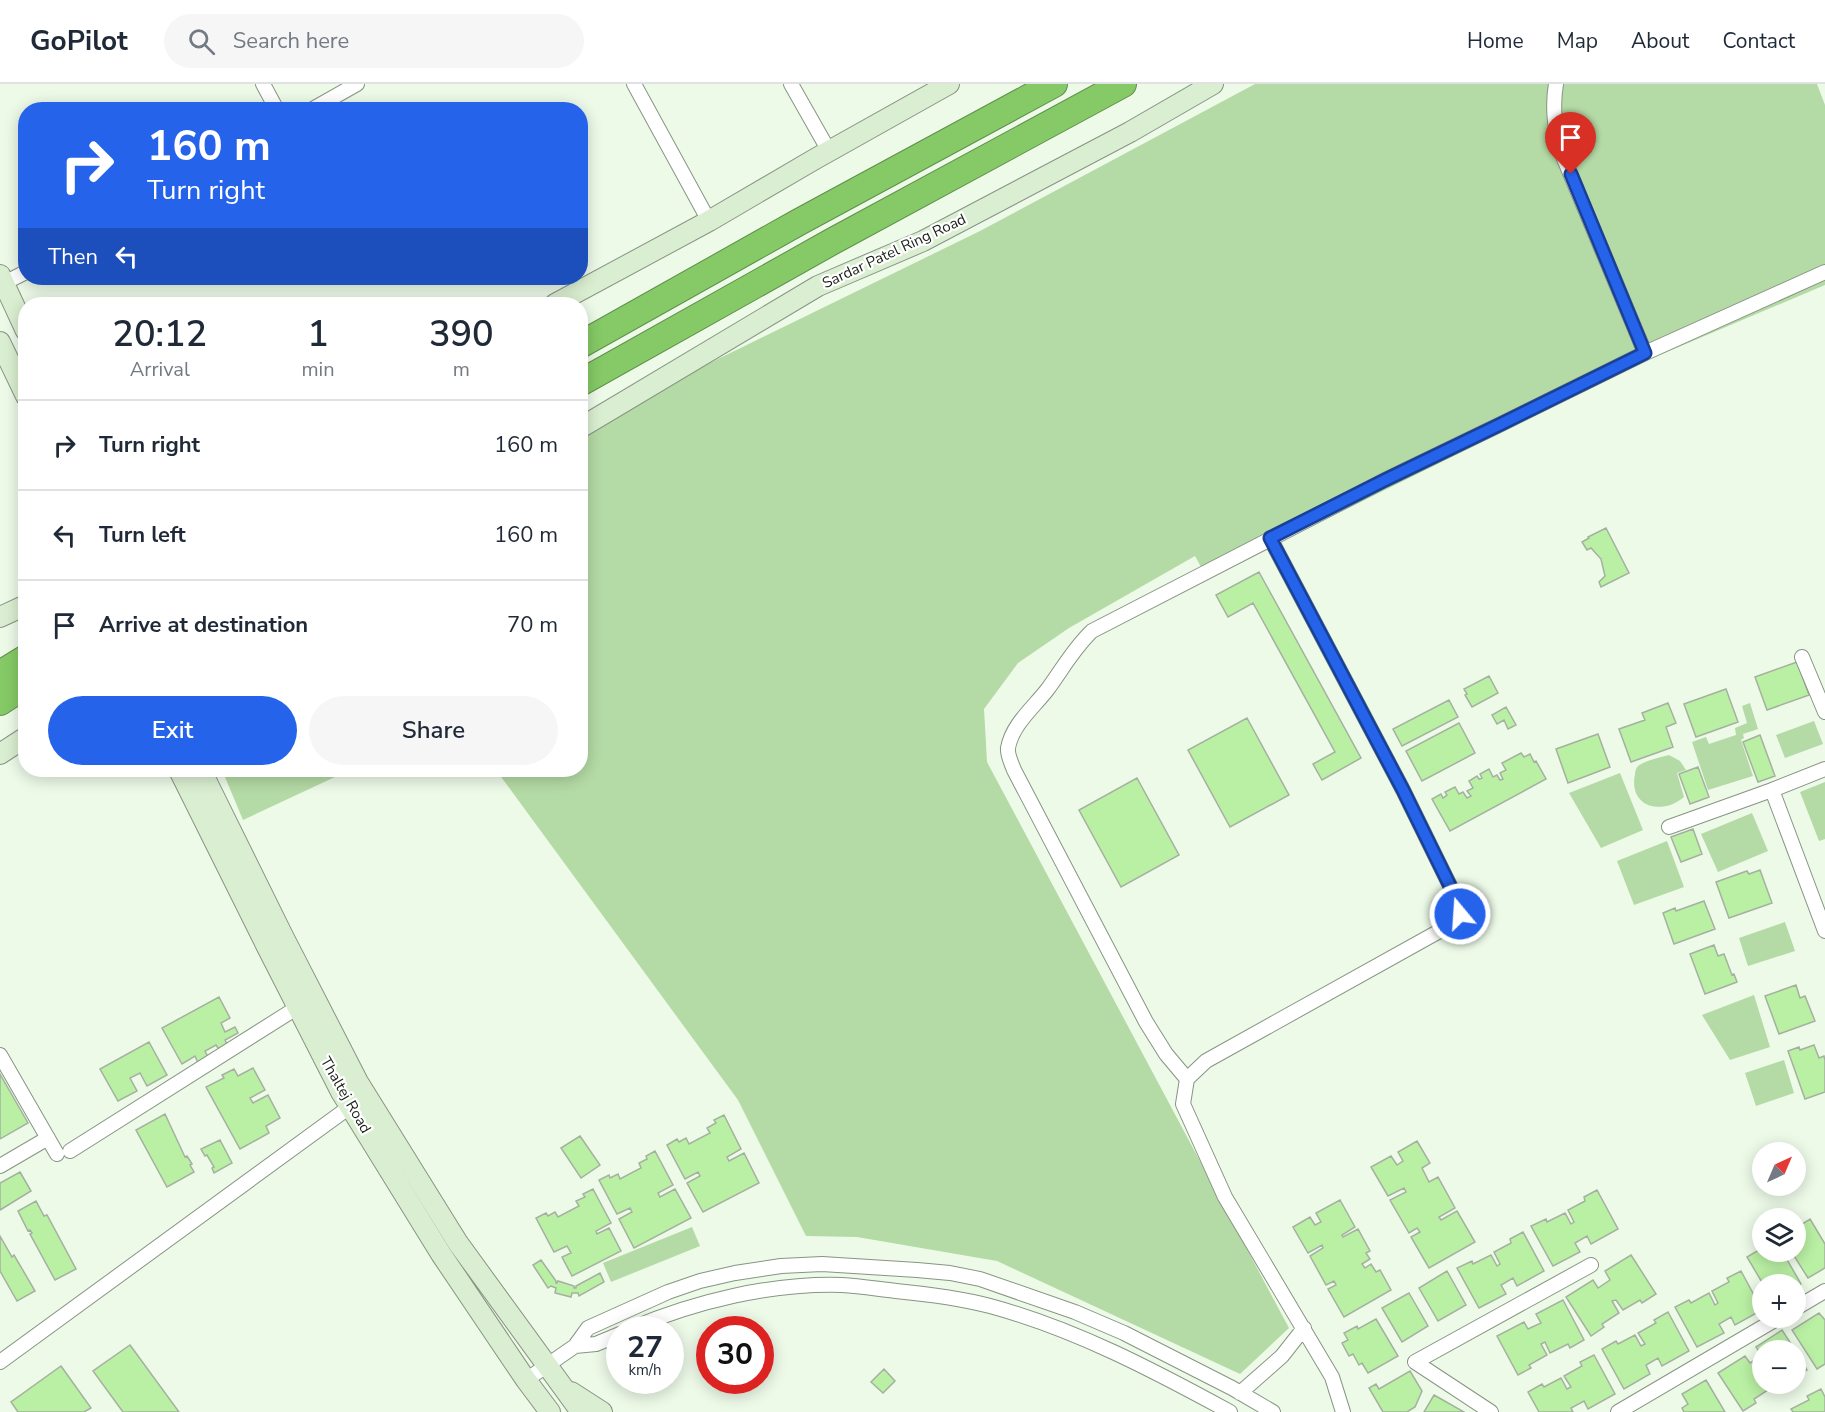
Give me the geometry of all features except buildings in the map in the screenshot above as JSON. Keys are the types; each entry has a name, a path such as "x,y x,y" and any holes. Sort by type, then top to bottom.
{"highway":[{"path":"588,341 799,222 1054,84"},
{"path":"588,379 834,241 1124,84"},
{"path":"0,674 18,663"},
{"path":"0,702 18,690"}],"main road":[{"path":"568,297 709,221 949,84"},
{"name":"Sardar Patel Ring Road","path":"588,423 818,286 923,241 1130,132 1213,84"},
{"path":"1,281 18,315"},
{"path":"0,342 18,379"},
{"path":"0,618 18,609"},
{"path":"0,754 18,742"},
{"name":"Thaltej Road","path":"183,777 341,1092 358,1100 441,1254 546,1409"},
{"path":"204,777 283,936 358,1100 458,1244 581,1412"},
{"path":"564,1388 602,1412"}],"street":[{"path":"263,84 273,102"},
{"path":"324,102 357,84"},
{"path":"634,84 709,221"},
{"path":"791,84 829,151"},
{"path":"1556,84 1553,107 1560,149 1645,353"},
{"path":"1186,1079 1166,1054 1146,1022 1014,770 1008,750 1013,735 1025,716 1046,692 1079,643 1092,632 1385,480 1645,353 1825,272"},
{"path":"1,281 18,275"},
{"path":"1270,538 1403,790 1455,896 1460,914 1445,928 1206,1061 1186,1079 1183,1104 1225,1197 1332,1377 1343,1412"},
{"path":"1802,657 1825,712"},
{"path":"1669,827 1772,790 1825,768"},
{"path":"1772,790 1825,931"},
{"path":"0,1055 48,1138 63,1152 298,1007"},
{"path":"0,1362 358,1100"},
{"path":"0,1166 48,1138"},
{"path":"526,1380 575,1346 588,1328 668,1292 700,1281 735,1273 781,1266 822,1264 908,1269 950,1273 980,1279 1074,1312 1124,1334 1273,1412"},
{"path":"1491,1412 1415,1362 1591,1266"},
{"path":"668,1316 743,1294 790,1287 842,1285 939,1295 990,1306 1096,1344 1230,1412"},
{"path":"1806,1302 1825,1291"},
{"path":"1240,1393 1282,1356 1304,1328"},
{"path":"1618,1412 1761,1328"},
{"path":"575,1346 596,1344 606,1340"}],"green space":[{"path":"1255,84 1817,84 1825,105 1825,285 1648,360 1207,578 1195,556 1069,628 1018,663 984,709 987,762 1289,1328 1240,1374 997,1261 857,1237 806,1236 738,1100 501,777 588,777 588,423 980,231"},
{"path":"1750,703 1758,729 1743,734 1744,738 1741,740 1753,776 1708,790 1692,742 1706,737 1709,744 1736,735 1735,728 1747,723 1742,706"},
{"path":"1814,721 1823,744 1785,758 1776,735"},
{"path":"1669,755 1680,761 1686,770 1677,773 1684,797 1666,806 1649,805 1637,794 1634,785 1636,769 1644,762"},
{"path":"1620,773 1643,830 1601,848 1569,793"},
{"path":"225,777 335,777 243,820"},
{"path":"1825,782 1825,839 1819,841 1800,792"},
{"path":"1752,813 1768,851 1718,872 1701,834"},
{"path":"1667,841 1684,887 1634,905 1617,861"},
{"path":"1785,922 1795,951 1748,966 1739,938"},
{"path":"1754,995 1770,1047 1730,1060 1702,1015"},
{"path":"1784,1060 1794,1093 1756,1106 1745,1073"},
{"path":"692,1227 700,1246 611,1282 603,1263"}],"route":[{"path":"1460,914 1455,896 1403,790 1270,538 1645,353 1571,174"}]}
